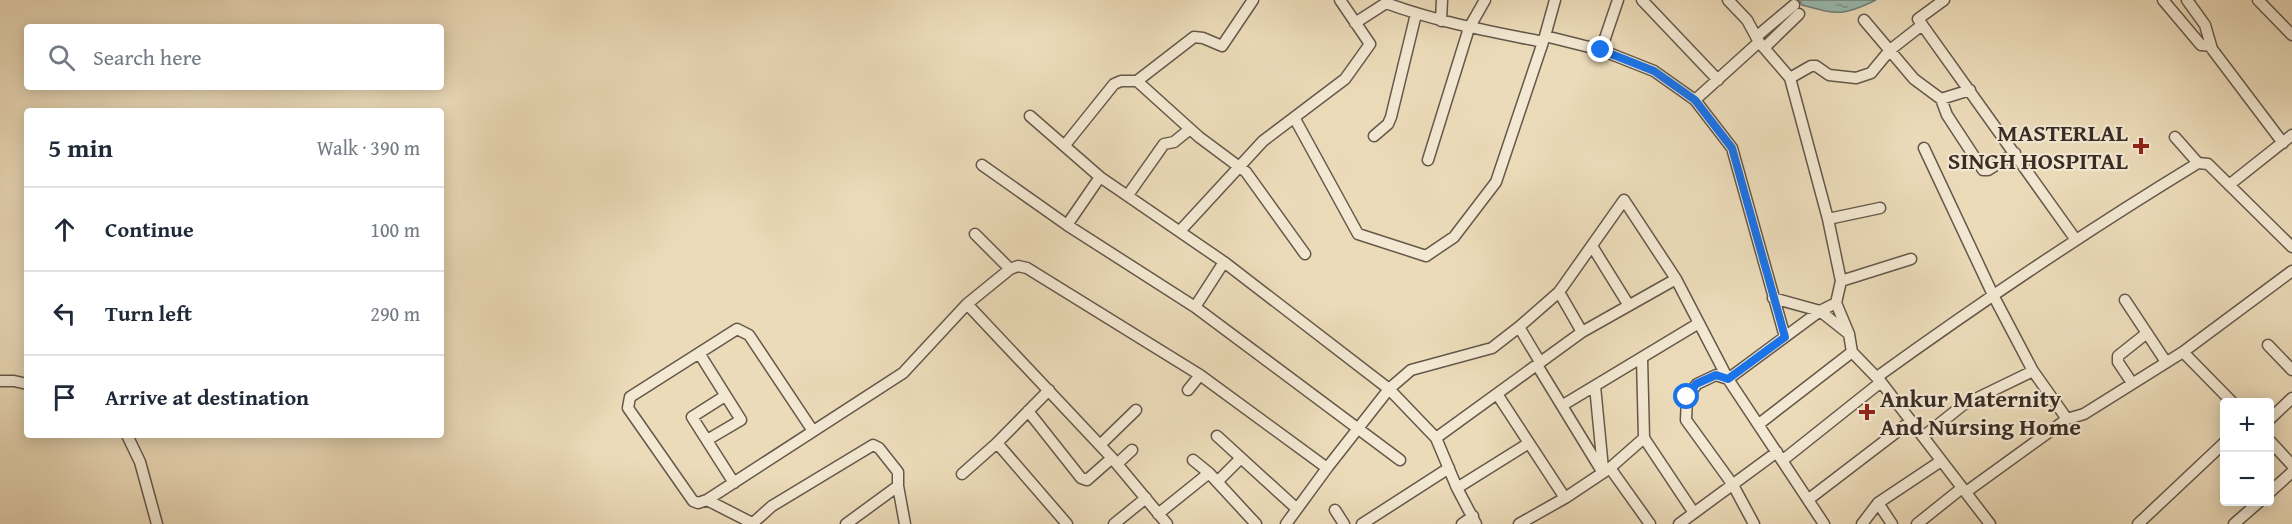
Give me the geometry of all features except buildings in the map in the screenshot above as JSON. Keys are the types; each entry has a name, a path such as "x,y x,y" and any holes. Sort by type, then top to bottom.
{"street":[{"path":"1065,145 1114,84 1121,81 1137,81 1194,37 1203,38 1222,46 1253,0"},
{"path":"1180,231 1263,141 1346,79 1370,44 1340,0"},
{"path":"1441,21 1442,0"},
{"path":"1428,160 1469,28 1485,0"},
{"path":"1295,119 1358,234 1426,256 1454,237 1496,182 1555,0"},
{"path":"1601,50 1618,0"},
{"path":"1642,0 1718,80"},
{"path":"1746,0 1732,4 1747,20 1760,42 1790,78 1828,219 1841,280 1836,303 1849,334 1852,352 1879,380 1990,524"},
{"path":"1944,0 1918,20 2076,240"},
{"path":"2163,0 2201,45 2211,46"},
{"path":"2187,0 2205,25 2211,46 2283,143"},
{"path":"2258,0 2292,35"},
{"path":"1355,23 1387,2 1416,14 1469,28 1601,50 1654,71 1695,100 1732,148 1785,337"},
{"path":"1695,100 1797,10"},
{"path":"1374,136 1388,124 1391,117 1416,14"},
{"path":"1864,20 1914,79 1941,99 1948,118 1983,170 1988,170 2015,153"},
{"path":"1790,78 1811,66 1816,66 1829,75 1856,78 1871,73 1890,50 1922,25"},
{"path":"1137,81 1190,129 1246,172 1305,255"},
{"path":"1941,99 1970,90"},
{"path":"1030,116 1100,177 1224,262 1389,389 1436,438 1457,488 1474,520 1462,524"},
{"path":"1128,195 1164,144 1174,142 1190,129"},
{"path":"2229,185 2292,135"},
{"path":"2175,137 2198,163"},
{"path":"1924,148 2033,371 2067,419"},
{"path":"1679,524 1733,485 1780,456 1994,295 2198,163 2208,164 2292,247"},
{"path":"982,165 1067,225 1195,307 1400,460"},
{"path":"1067,225 1100,177"},
{"path":"1286,524 1389,389 1411,370 1492,348 1519,327 1559,292 1624,200 1676,279 1728,379 1760,424 1824,524"},
{"path":"1828,219 1880,208"},
{"path":"975,234 1010,269"},
{"path":"1592,246 1628,304"},
{"path":"1841,280 1911,260"},
{"path":"1195,307 1224,262"},
{"path":"813,430 749,335 737,329 630,397 628,408 693,501 707,500 903,373 967,304 1010,269 1018,266 1027,268 1200,375 1327,468"},
{"path":"1917,524 1932,520 1964,490 2067,419 2084,414 2182,352 2292,271"},
{"path":"1436,438 1582,332 1676,279"},
{"path":"1559,292 1582,332"},
{"path":"1773,298 1820,311 1849,334"},
{"path":"2125,300 2166,362"},
{"path":"1728,379 1820,311 1836,303"},
{"path":"967,304 1100,445 1167,524"},
{"path":"1563,405 1700,323"},
{"path":"1519,327 1563,405 1607,470 1650,524"},
{"path":"2132,383 2118,362 2118,356 2147,333"},
{"path":"2268,345 2292,370"},
{"path":"1760,424 1852,352"},
{"path":"2182,352 2228,398"},
{"path":"699,353 741,420 707,440"},
{"path":"1641,358 1644,438 1694,513"},
{"path":"1923,436 1963,405 2033,371"},
{"path":"1188,390 1200,375"},
{"path":"1728,379 1716,375 1696,384 1687,397 1686,420 1733,485 1754,524"},
{"path":"0,381 24,383"},
{"path":"1595,386 1607,470"},
{"path":"962,474 1048,390"},
{"path":"1497,394 1565,498"},
{"path":"725,396 692,417 734,483"},
{"path":"2274,415 2292,398"},
{"path":"1100,445 1136,410"},
{"path":"1028,411 1082,478 1087,480 1132,450"},
{"path":"1809,499 1911,421"},
{"path":"1217,436 1297,509"},
{"path":"128,438 140,462 157,524"},
{"path":"1519,524 1565,498 1607,470 1644,438"},
{"path":"997,442 1066,524"},
{"path":"1457,488 1529,443"},
{"path":"2274,445 2292,465"},
{"path":"707,500 753,524 772,507 873,446 879,448 898,472 901,522"},
{"path":"2138,524 2220,447"},
{"path":"1217,482 1240,459"},
{"path":"1193,460 1209,473 1256,524"},
{"path":"1862,524 1878,503 1941,460"},
{"path":"1362,524 1449,468"},
{"path":"2274,488 2292,472"},
{"path":"1158,514 1209,473"},
{"path":"846,524 898,486"},
{"path":"1114,524 1146,498"},
{"path":"1878,503 1892,524"},
{"path":"2234,524 2254,506"},
{"path":"1335,510 1344,524"}],"water":[{"path":"1799,0 1876,0 1856,9 1833,12 1802,5"}],"place":[{"name":"MASTERLAL SINGH HOSPITAL","path":"2141,146"},
{"name":"Ankur Maternity And Nursing Home","path":"1867,412"}],"route":[{"path":"1601,50 1654,71 1695,100 1732,148 1785,337 1728,379 1716,375 1696,384 1687,397"}]}
